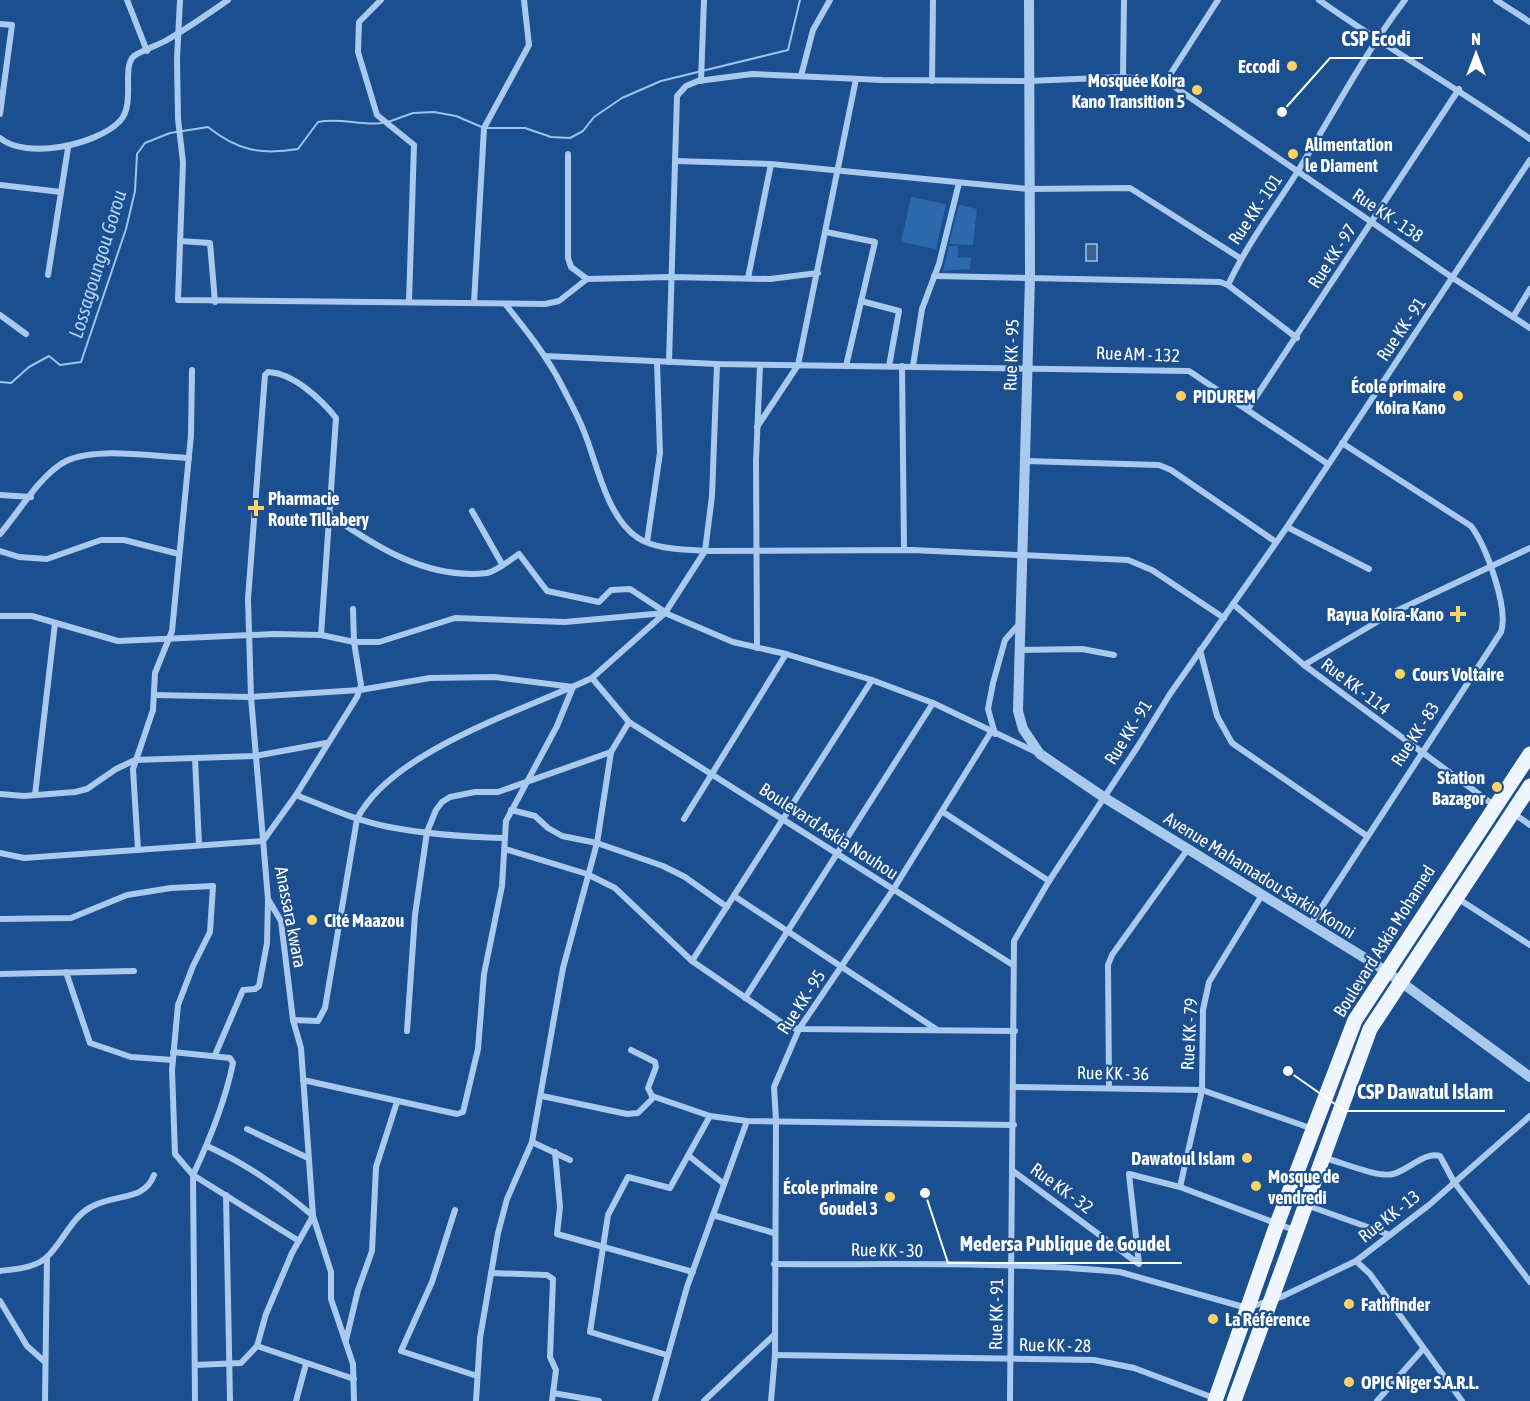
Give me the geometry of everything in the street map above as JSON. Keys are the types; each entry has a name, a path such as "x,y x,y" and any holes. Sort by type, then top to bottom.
{"main road":[{"name":"Boulevard Askia Mohamed","path":"1217,1400 1277,1224 1355,1020 1530,754"},
{"name":"Boulevard Askia Mohamed","path":"1234,1401 1370,1029 1530,786"}],"street":[{"path":"127,0 147,51"},
{"path":"180,0 176,34 178,119 183,152 178,300 545,304 559,301 586,279 784,278 818,273"},
{"path":"0,138 28,146 68,148 91,140 119,121 128,107 129,64 133,57 176,34 228,0"},
{"path":"381,0 359,22 358,52 377,115 414,145 409,302"},
{"path":"474,303 484,128 529,45 524,0"},
{"path":"669,362 676,96 686,86 701,81 704,0"},
{"path":"801,76 813,30 830,0"},
{"path":"932,81 933,0"},
{"name":"Rue KK - 95","path":"1018,711 1030,277 1029,0"},
{"path":"1123,77 1124,0"},
{"path":"1166,81 1218,0"},
{"path":"1319,0 1375,40 1459,89 1530,138"},
{"name":"Rue KK - 101","path":"1228,285 1240,258 1297,172 1375,40 1405,0"},
{"path":"1496,0 1530,22"},
{"path":"0,24 12,25 0,114"},
{"name":"Rue KK - 138","path":"701,81 752,74 932,81 1028,81 1123,77 1166,81 1453,278 1530,328"},
{"path":"757,427 798,365 856,79"},
{"name":"Rue KK - 97","path":"1248,409 1297,338 1459,89"},
{"path":"48,275 68,148"},
{"path":"568,154 568,258 571,267 586,279"},
{"name":"Rue KK - 91","path":"1010,1401 1014,941 1049,881 1200,650 1287,527 1530,160"},
{"path":"676,161 771,164 1028,189 1130,188 1240,258"},
{"path":"747,278 771,164"},
{"path":"913,366 917,330 959,183"},
{"path":"0,185 61,192"},
{"path":"826,232 875,242 846,366"},
{"path":"180,241 210,243 215,302"},
{"path":"934,276 1212,281 1228,285 1297,338"},
{"path":"1513,316 1530,289"},
{"path":"861,301 898,311 889,366"},
{"path":"506,304 545,356 583,428 595,466 620,517 633,533 647,542 705,551 904,550 1128,560 1152,570 1224,618"},
{"path":"0,315 26,334"},
{"name":"Rue AM - 132","path":"545,356 717,364 1189,371 1328,464"},
{"path":"647,542 660,453 657,362"},
{"path":"293,1020 318,1021 325,1008 357,819 363,806 375,794 420,760 459,737 527,704 592,678 665,613 705,551 712,496 717,364"},
{"path":"757,648 757,427 760,365"},
{"path":"902,366 904,550"},
{"path":"138,850 135,760 149,723 155,673 171,641 189,458 192,370"},
{"name":"Anassara kwara","path":"330,515 336,418 327,407 291,380 281,374 268,372 265,375 248,636 255,756 268,899 280,921 293,1020 301,1048 313,1216 322,1250 331,1272 331,1299 353,1364 354,1401"},
{"name":"Rue KK - 83","path":"1309,926 1501,632 1504,622 1503,610 1490,566 1477,534 1471,526 1342,443"},
{"path":"0,534 59,465 80,455 189,458"},
{"path":"1025,461 1159,465 1171,470 1276,542"},
{"path":"0,495 31,497"},
{"path":"472,511 502,564"},
{"path":"321,635 330,515 379,548 435,570 489,573 519,554 547,591 599,602 611,590 630,589 665,613 733,642 786,654 872,680 933,703 1040,754"},
{"path":"1287,527 1369,569"},
{"path":"0,551 19,557 47,559 101,540 124,540 179,554"},
{"path":"1304,665 1392,613 1530,548"},
{"name":"Rue KK - 114","path":"1233,604 1304,665 1495,807"},
{"path":"0,853 24,858 263,841 296,795 360,690 354,642 353,609"},
{"path":"0,616 32,616 118,641 321,635 354,642 379,642 455,618 565,622 665,613"},
{"path":"35,795 55,623"},
{"path":"993,733 988,709 993,683 1005,640 1021,623"},
{"path":"1019,650 1082,649 1114,655"},
{"path":"1200,650 1217,716 1232,743 1367,836"},
{"path":"684,819 786,654"},
{"path":"154,695 251,697 360,690 430,678 484,677 573,687"},
{"name":"Boulevard Askia Nouhou","path":"592,678 629,722 713,773 835,855 1012,965"},
{"path":"692,961 784,821 872,680"},
{"path":"303,1080 457,1114 461,1114 465,1109 478,1049 484,974 502,886 504,838 512,810 565,710 573,687"},
{"path":"745,998 933,703"},
{"name":"Avenue Mahamadou Sarkin Konni","path":"1018,711 1023,729 1040,754 1105,798 1309,926 1386,971 1525,1069 1530,1077"},
{"path":"476,1401 477,1376 491,1273 507,1199 532,1142 563,968 597,843 611,752 629,722"},
{"name":"Rue KK - 95","path":"771,1401 775,1355 776,1120 774,1087 799,1029 894,890 993,733"},
{"path":"0,794 35,795 87,789 116,769 135,760 255,756 326,744"},
{"path":"408,1031 415,915 427,832 442,802 475,792 498,792 527,781 550,776 611,752"},
{"path":"195,759 199,846"},
{"path":"296,795 357,819 389,827 504,838"},
{"path":"512,810 535,816 548,828 562,836 597,843 685,877 727,907"},
{"path":"1513,812 1530,825"},
{"path":"943,813 1049,881"},
{"path":"505,849 587,874 622,893 692,961 778,1021 799,1029 1015,1031"},
{"path":"1109,1087 1108,964 1112,955 1188,849"},
{"path":"0,919 71,918 127,895 180,886 213,886 210,932 179,1000 173,1052 175,1154 193,1175 299,1241"},
{"name":"Rue KK - 79","path":"1180,1187 1202,1090 1203,1010 1209,982 1262,895"},
{"path":"734,896 937,1029"},
{"path":"1456,898 1530,945"},
{"path":"215,1055 243,990 255,989 259,986 267,943 268,899"},
{"path":"0,974 134,971"},
{"path":"66,972 90,1043 131,1057 173,1060"},
{"path":"631,1050 655,1062 656,1067 648,1088 654,1097 710,1116 747,1121 1014,1125"},
{"path":"173,1052 215,1055 230,1058 233,1063 229,1086 207,1146 193,1175 195,1401"},
{"name":"Rue KK - 36","path":"1014,1087 1202,1090 1314,1129"},
{"path":"542,1096 627,1114 638,1113 654,1097"},
{"path":"346,1341 358,1290 372,1251 376,1167 397,1102"},
{"path":"667,1355 590,1332 609,1211 625,1178 630,1176 670,1188 710,1116"},
{"name":"Rue KK - 13","path":"1247,1308 1269,1302 1356,1261 1429,1205 1530,1116"},
{"path":"655,1401 693,1272 747,1121"},
{"path":"247,1129 308,1158"},
{"path":"532,1142 570,1160"},
{"path":"195,1365 230,1365 244,1361 256,1346 266,1314 299,1241 313,1216 278,1186 244,1163 207,1146"},
{"path":"555,1152 560,1207 557,1234 693,1272"},
{"path":"1322,1157 1384,1175 1403,1170 1432,1155 1443,1160 1454,1182 1530,1282"},
{"path":"689,1156 724,1184"},
{"name":"Rue KK - 32","path":"1013,1171 1139,1264 1129,1173 1180,1187 1295,1230"},
{"path":"0,1271 26,1267 47,1257 72,1223 89,1208 108,1199 140,1193 150,1187 154,1175"},
{"path":"226,1195 230,1401"},
{"path":"1305,1204 1390,1235"},
{"path":"455,1210 432,1282 401,1351 477,1376"},
{"path":"713,1215 774,1233"},
{"path":"45,1401 47,1257"},
{"path":"1356,1261 1370,1274 1462,1401"},
{"name":"Rue KK - 30","path":"774,1264 1012,1266 1120,1272 1247,1308"},
{"path":"491,1273 547,1275 553,1279 550,1357 556,1370 552,1401"},
{"path":"0,1301 27,1346 45,1362"},
{"path":"704,1401 774,1335"},
{"path":"256,1346 354,1379"},
{"path":"1377,1401 1423,1349"},
{"name":"Rue KK - 28","path":"775,1355 1109,1362 1217,1400"},
{"path":"296,1401 306,1364"},
{"path":"553,1393 599,1401"}],"shaded area":[{"path":"911,197 946,204 936,249 901,242"},
{"path":"959,205 977,209 973,245 949,244"},
{"path":"1086,244 1097,244 1097,261 1086,261"},
{"path":"949,246 958,246 958,257 971,258 970,269 943,271"}],"waterway":[{"name":"Lossagoungou Gorou","path":"388,122 413,113 434,112 456,116 484,128 525,128 551,137 570,138 583,131 594,117 622,98 661,81 788,50 800,0"},
{"name":"Lossagoungou Gorou","path":"0,382 11,383 29,367 49,356 60,365 81,362 126,229 135,191 137,154 145,143 170,133 208,127 240,146 261,151 285,151 298,149 318,122 334,120 382,123"}],"place":[{"name":"Eccodi","path":"1292,66"},
{"name":"Mosquée Koira Kano Transition 5","path":"1197,90"},
{"name":"CSP Ecodi","path":"1282,112"},
{"name":"Alimentation le Diament","path":"1293,154"},
{"name":"PIDUREM","path":"1181,396"},
{"name":"École primaire Koira Kano","path":"1458,396"},
{"name":"Pharmacie Route Tillabery","path":"256,508"},
{"name":"Rayua Koira-Kano","path":"1458,614"},
{"name":"Cours Voltaire","path":"1400,674"},
{"name":"Station Bazagor","path":"1497,787"},
{"name":"Cité Maazou","path":"312,920"},
{"name":"CSP Dawatul Islam","path":"1288,1071"},
{"name":"Dawatoul Islam","path":"1247,1158"},
{"name":"Mosque de vendredi","path":"1256,1186"},
{"name":"Medersa Publique de Goudel","path":"925,1193"},
{"name":"École primaire Goudel 3","path":"890,1197"},
{"name":"Fathfinder","path":"1349,1304"},
{"name":"La Référence","path":"1213,1319"},
{"name":"OPIC Niger S.A.R.L.","path":"1349,1382"}]}
